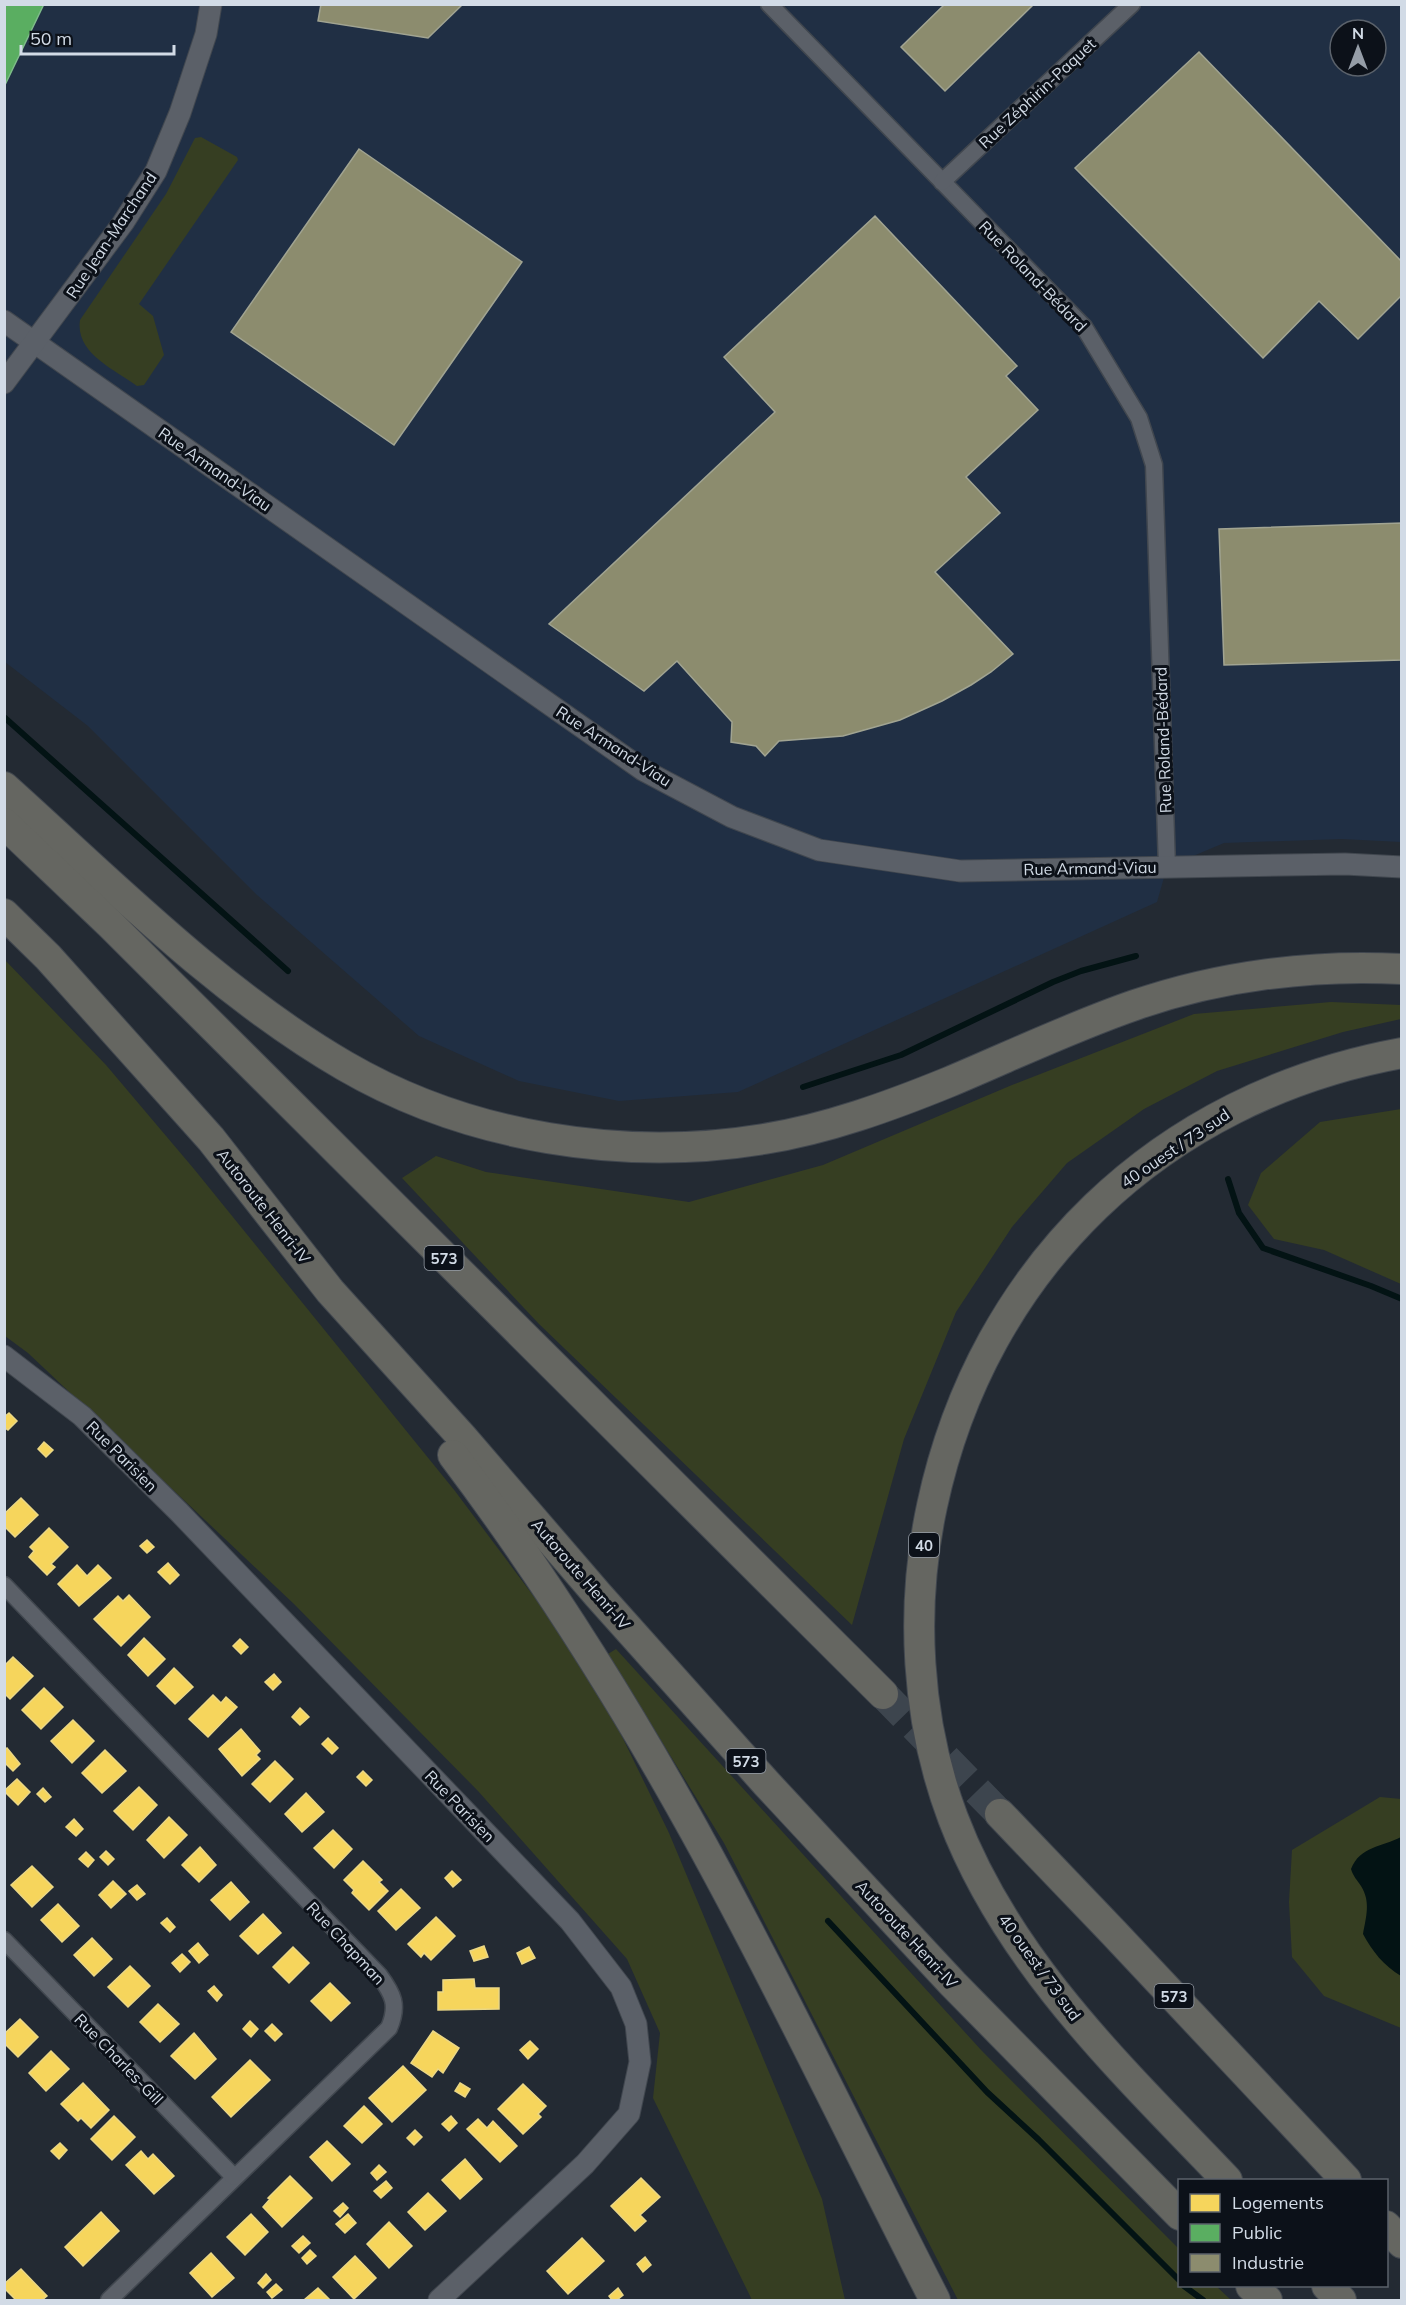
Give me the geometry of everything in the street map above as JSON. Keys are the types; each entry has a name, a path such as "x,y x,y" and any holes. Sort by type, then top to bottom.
{"highway":[{"path":"4,787 223,981 298,1036 348,1068 404,1094 491,1126 603,1147 717,1144 764,1139 809,1129 881,1108 947,1083 1082,1024 1138,1004 1258,975 1333,969 1401,969"},
{"name":"573","path":"4,823 111,925 883,1694"},
{"name":"Autoroute Henri-IV","path":"4,914 48,957 211,1139 330,1291 462,1437 598,1595 767,1785 953,1984 1178,2214"},
{"name":"40 ouest / 73 sud","path":"1225,2179 1070,2012 1020,1946 987,1891 953,1818 937,1765 925,1705 920,1650 920,1595 924,1545 938,1478 951,1432 972,1380 1002,1322 1038,1269 1080,1221 1111,1191 1144,1166 1202,1126 1263,1093 1368,1059 1401,1053"},
{"path":"330,1291 499,1516 570,1623 642,1739 744,1923 935,2301"},
{"name":"573","path":"1000,1814 1344,2179"},
{"path":"1388,2228 1401,2243"},
{"path":"1252,2287 1267,2301"},
{"path":"1327,2287 1341,2301"}],"street":[{"name":"Rue Jean-Marchand","path":"4,383 123,223 156,171 180,112 206,34 211,4"},
{"name":"Rue Roland-Bédard","path":"769,4 1084,327 1139,418 1154,465 1167,867"},
{"name":"Rue Zéphirin-Paquet","path":"942,182 1132,4"},
{"name":"Rue Armand-Viau","path":"4,321 643,770 732,817 819,850 960,871 1345,864 1401,867"},
{"name":"Rue Parisien","path":"4,1356 82,1416 179,1512 570,1921 621,1987 636,2024 640,2062 629,2114 585,2164 439,2301"},
{"name":"Rue Chapman","path":"4,1585 371,1966 389,1989 395,2004 394,2016 389,2028 109,2301"},
{"name":"Rue Charles-Gill","path":"4,1940 234,2177"}],"shaded area":[{"path":"4,5 1401,5 1401,842 1342,839 1224,843 1167,867 1157,902 738,1092 619,1101 519,1081 419,1036 257,895 88,726 5,662"},
{"path":"1401,1837 1401,1976 1379,1958 1363,1934 1367,1910 1366,1898 1351,1869 1355,1861 1366,1851"}],"green space":[{"path":"201,137 237,157 238,160 139,304 153,316 164,355 144,385 137,386 90,351 80,332 80,320 166,194 195,138"},
{"path":"4,959 106,1065 194,1169 455,1491 591,1673 669,1833 822,2199 845,2300 752,2300 653,2098 660,2033 627,1959 478,1791 294,1604 28,1353 5,1336"},
{"path":"1331,1002 1401,1005 1401,1019 1343,1032 1217,1071 1144,1109 1067,1163 1012,1227 956,1312 904,1439 852,1625 539,1324 402,1178 436,1156 486,1172 689,1202 823,1165 1012,1085 1194,1014"},
{"path":"1401,1109 1401,1284 1324,1250 1274,1239 1248,1205 1261,1173 1320,1122"},
{"path":"616,1649 982,2051 1178,2248 1178,2287 1217,2287 1231,2300 958,2300 724,1843 608,1654"},
{"path":"1380,1797 1401,1799 1401,2028 1324,1996 1292,1957 1289,1902 1292,1850"}],"building: Logements":[{"path":"9,1413 17,1421 8,1430 4,1427 4,1417"},
{"path":"44,1442 53,1450 46,1457 38,1449"},
{"path":"21,1498 38,1515 15,1537 4,1526 4,1514"},
{"path":"49,1528 68,1547 51,1564 55,1567 47,1575 29,1557 34,1551 30,1547"},
{"path":"147,1540 154,1547 147,1553 140,1546"},
{"path":"168,1563 179,1575 170,1584 158,1572"},
{"path":"77,1565 87,1576 98,1565 111,1578 79,1606 58,1584"},
{"path":"129,1595 150,1617 121,1646 94,1619 118,1596 123,1601"},
{"path":"144,1638 165,1659 148,1676 128,1655"},
{"path":"240,1639 248,1647 241,1654 233,1646"},
{"path":"13,1657 33,1676 10,1699 4,1693 4,1666"},
{"path":"174,1668 193,1687 175,1704 157,1686"},
{"path":"274,1674 281,1682 273,1690 265,1682"},
{"path":"44,1688 63,1707 41,1729 22,1710"},
{"path":"213,1695 221,1703 226,1697 237,1707 208,1737 189,1719"},
{"path":"300,1708 309,1717 300,1725 292,1717"},
{"path":"73,1720 94,1741 72,1763 51,1741"},
{"path":"241,1729 260,1751 256,1755 260,1759 242,1776 219,1749"},
{"path":"328,1738 338,1748 332,1754 322,1744"},
{"path":"7,1748 20,1764 13,1771 4,1762 4,1750"},
{"path":"105,1750 126,1771 102,1793 82,1773"},
{"path":"275,1761 293,1779 270,1802 252,1784"},
{"path":"363,1771 372,1780 366,1786 357,1777"},
{"path":"17,1779 30,1792 18,1805 4,1791"},
{"path":"139,1787 157,1805 133,1830 114,1811"},
{"path":"43,1788 51,1797 45,1802 37,1794"},
{"path":"306,1793 324,1812 302,1832 285,1814"},
{"path":"169,1817 187,1835 164,1858 147,1840"},
{"path":"74,1819 83,1829 76,1836 66,1827"},
{"path":"333,1830 352,1849 334,1868 314,1848"},
{"path":"200,1847 216,1865 199,1882 182,1865"},
{"path":"106,1851 114,1859 108,1865 100,1857"},
{"path":"86,1852 94,1860 88,1867 79,1859"},
{"path":"363,1861 382,1880 379,1882 388,1891 369,1910 352,1893 354,1890 344,1880"},
{"path":"32,1866 53,1887 32,1907 11,1885"},
{"path":"452,1871 461,1880 453,1887 445,1878"},
{"path":"113,1881 126,1894 111,1908 99,1895"},
{"path":"231,1882 249,1902 230,1920 211,1900"},
{"path":"137,1885 145,1894 137,1900 129,1891"},
{"path":"401,1889 420,1908 396,1930 378,1911"},
{"path":"58,1904 79,1926 62,1942 41,1920"},
{"path":"263,1914 281,1933 258,1954 240,1936"},
{"path":"436,1917 455,1936 431,1960 424,1953 421,1957 408,1944"},
{"path":"167,1918 175,1927 170,1932 161,1923"},
{"path":"92,1938 112,1959 94,1976 74,1955"},
{"path":"198,1943 208,1955 199,1963 189,1951"},
{"path":"484,1946 488,1957 474,1961 470,1951"},
{"path":"293,1947 309,1963 289,1983 273,1967"},
{"path":"529,1947 535,1958 522,1964 517,1953"},
{"path":"182,1954 190,1962 180,1972 172,1963"},
{"path":"130,1966 150,1986 128,2007 108,1987"},
{"path":"474,1979 475,1988 499,1988 499,2009 438,2010 438,1992 443,1992 443,1980"},
{"path":"330,1983 350,2003 331,2021 311,2001"},
{"path":"214,1986 222,1995 217,2001 208,1991"},
{"path":"158,2004 179,2024 160,2042 140,2022"},
{"path":"20,2019 38,2037 18,2057 4,2043 4,2034"},
{"path":"250,2021 258,2029 251,2037 243,2029"},
{"path":"272,2024 282,2034 275,2041 265,2031"},
{"path":"433,2031 459,2048 443,2073 438,2069 432,2077 411,2063"},
{"path":"194,2033 216,2059 195,2079 171,2056"},
{"path":"530,2041 538,2049 528,2059 520,2050"},
{"path":"51,2051 69,2069 46,2091 29,2073"},
{"path":"250,2060 270,2080 231,2117 212,2097"},
{"path":"403,2066 426,2090 392,2122 369,2098"},
{"path":"83,2083 109,2110 91,2128 81,2118 78,2121 61,2104"},
{"path":"460,2083 470,2089 465,2097 455,2091"},
{"path":"523,2084 546,2106 538,2114 541,2117 523,2134 498,2109"},
{"path":"364,2106 382,2124 362,2143 344,2126"},
{"path":"114,2116 135,2137 112,2160 91,2139"},
{"path":"451,2116 457,2123 449,2131 442,2124"},
{"path":"478,2119 487,2128 493,2121 517,2146 500,2162 467,2129"},
{"path":"415,2130 422,2137 414,2145 407,2138"},
{"path":"327,2141 350,2164 332,2181 310,2157"},
{"path":"60,2143 67,2150 59,2159 51,2151"},
{"path":"141,2151 148,2159 153,2154 174,2176 154,2194 126,2165"},
{"path":"465,2159 482,2179 460,2199 442,2180"},
{"path":"379,2165 386,2172 377,2180 371,2173"},
{"path":"290,2176 312,2198 282,2227 263,2207 270,2199 268,2198"},
{"path":"641,2178 660,2197 640,2215 646,2221 635,2231 611,2206"},
{"path":"386,2181 392,2188 381,2198 374,2191"},
{"path":"428,2193 446,2211 425,2230 408,2212"},
{"path":"343,2203 348,2208 340,2217 334,2211"},
{"path":"101,2212 119,2231 83,2266 65,2247"},
{"path":"251,2214 268,2232 245,2255 227,2237"},
{"path":"348,2214 356,2223 345,2233 336,2224"},
{"path":"389,2222 412,2246 389,2268 367,2244"},
{"path":"303,2236 310,2243 299,2253 292,2246"},
{"path":"582,2238 604,2261 568,2294 547,2271"},
{"path":"310,2250 316,2256 307,2264 302,2258"},
{"path":"211,2253 234,2278 212,2297 190,2273"},
{"path":"355,2256 376,2278 354,2299 333,2277"},
{"path":"645,2257 651,2265 643,2272 637,2264"},
{"path":"21,2269 47,2296 42,2300 16,2300 4,2288 4,2284"},
{"path":"266,2274 271,2280 263,2288 258,2283"},
{"path":"276,2284 282,2290 272,2298 267,2292"},
{"path":"318,2288 330,2300 304,2300"},
{"path":"618,2288 623,2295 617,2300 612,2300 609,2296"}],"building: Public":[{"path":"4,4 44,4 4,87"}],"building: Industrie":[{"path":"321,4 463,4 428,38 318,21"},
{"path":"945,4 1034,4 945,91 901,47"},
{"path":"1199,52 1402,262 1402,295 1358,339 1319,301 1263,358 1075,168"},
{"path":"359,149 522,262 394,445 231,332"},
{"path":"875,216 1017,366 1006,376 1038,410 966,477 1000,513 935,572 1013,654 971,685 900,720 843,736 779,741 765,756 756,746 731,742 732,722 677,661 644,691 549,624 775,412 724,357"},
{"path":"1402,523 1402,660 1224,665 1219,529"}],"waterway":[{"path":"4,717 288,971"},
{"path":"803,1087 901,1055 1053,982 1081,971 1136,956"},
{"path":"1228,1179 1239,1213 1263,1248 1402,1299"},
{"path":"828,1921 987,2092 1039,2140 1178,2279"},
{"path":"1185,2287 1203,2300"}],"tunnel":[{"path":"883,1694 1000,1814"}]}
